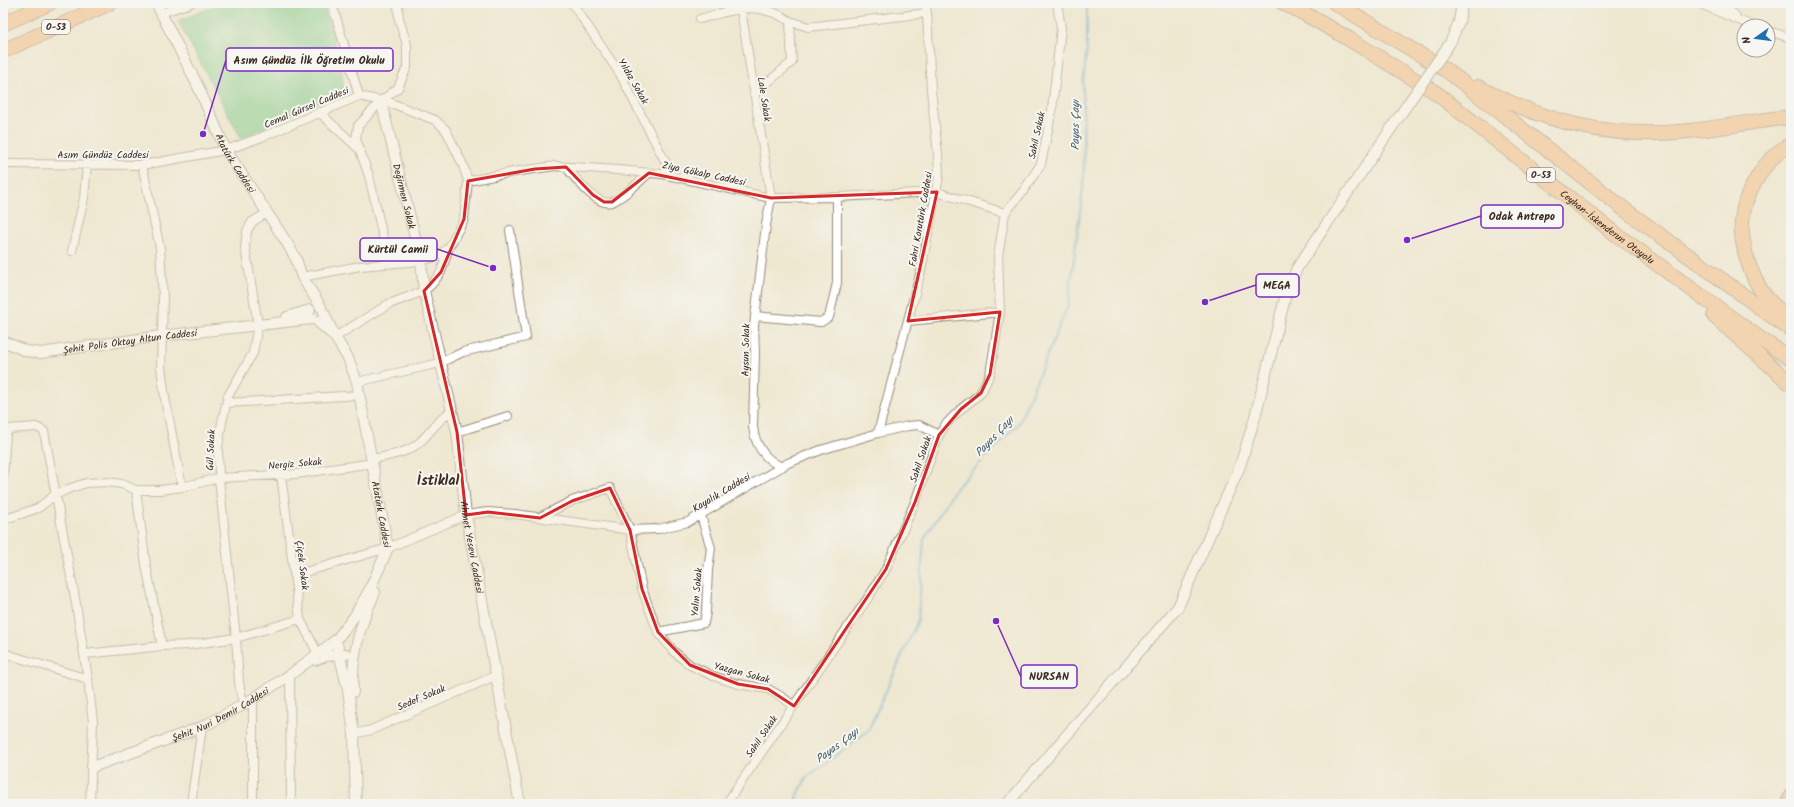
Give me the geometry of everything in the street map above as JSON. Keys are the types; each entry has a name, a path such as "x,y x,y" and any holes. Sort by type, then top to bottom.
{"highway":[{"name":"O-53","path":"3,24 50,3"},
{"name":"O-53","path":"3,51 110,3"},
{"name":"Ceyhan-İskenderun Otoyolu","path":"1283,3 1349,39 1435,92 1609,229 1791,360"},
{"name":"O-53","path":"1335,3 1449,72 1624,209 1791,330"},
{"path":"1362,18 1493,95 1536,114 1568,123 1603,130 1641,134 1693,130 1791,117"},
{"path":"1791,144 1766,163 1753,185 1744,207 1741,229 1744,252 1754,277 1766,297 1791,320"},
{"path":"1609,229 1665,278 1754,350 1791,384"},
{"path":"1788,804 1791,796"}],"street":[{"name":"Atatürk Caddesi","path":"156,3 196,82 226,150 287,243 296,259 316,313 335,337 348,358 357,382 373,461 388,548 370,589 354,617 339,636"},
{"path":"161,13 191,3"},
{"path":"332,3 359,96"},
{"path":"389,263 369,176 358,148 356,130 381,101 398,88 407,67 407,45 399,20 398,3"},
{"name":"Yıldız Sokak","path":"572,3 620,74 667,165 667,175"},
{"name":"Fahri Korutürk Caddesi","path":"878,433 921,271 939,176 931,90 928,13 925,3"},
{"name":"Sahil Sokak","path":"726,804 886,569 915,502 939,435 946,424 981,392 990,374 1000,312 998,256 1005,213 1024,190 1041,164 1052,110 1061,28 1056,3"},
{"path":"1007,804 1178,607 1240,466 1255,416 1286,294 1297,268 1450,42 1459,22 1462,3"},
{"path":"1698,3 1736,19"},
{"path":"1719,3 1739,18"},
{"path":"700,19 741,5 777,12 790,21 808,27 928,13"},
{"name":"Lale Sokak","path":"741,5 771,198"},
{"path":"754,94 792,62 790,21"},
{"path":"1776,33 1791,38"},
{"name":"Cemal Gürsel Caddesi","path":"226,150 262,137 359,96 381,101 424,115 435,120 446,130 468,181 464,219 449,247 438,256 421,261 360,266 302,277"},
{"name":"Değirmen Sokak","path":"381,101 421,261 424,291"},
{"path":"319,112 358,148"},
{"name":"Asım Gündüz Caddesi","path":"3,164 142,165 226,150"},
{"path":"72,251 84,198 87,164"},
{"path":"142,165 160,248 163,299 161,367 165,398 182,487"},
{"name":"Ziya Gökalp Caddesi","path":"468,181 555,166 667,175 771,198 837,198 937,192"},
{"path":"566,167 592,195 604,202 612,202 632,188 649,173"},
{"path":"937,192 1005,213"},
{"name":"Aysun Sokak","path":"771,198 766,225 754,326 752,412 754,439 769,460 782,467"},
{"path":"755,316 821,322 829,317 837,283 837,198"},
{"name":"Gül Sokak","path":"243,705 239,682 236,638 219,478 218,447 228,396 253,353 258,324 245,247 248,231 252,222 267,213"},
{"path":"357,382 440,363 463,352 526,337 510,230"},
{"path":"335,337 389,304 424,291 432,284 441,272 449,247"},
{"name":"Ahmet Yesevi Caddesi","path":"424,291 457,432 466,514 520,804"},
{"path":"908,321 1000,312"},
{"name":"Şehit Polis Oktay Altun Caddesi","path":"3,341 26,350 40,353 258,324 316,313"},
{"path":"227,403 360,395"},
{"name":"Nergiz Sokak","path":"3,520 38,508 56,495 77,485 107,482 122,484 136,490 161,490 182,487 219,478 281,475 373,461 413,448 441,418 452,410"},
{"path":"457,432 508,416"},
{"name":"Kayalık Caddesi","path":"295,575 388,548 466,514 488,512 630,530 658,529 688,522 701,516 788,463 821,450 878,433 919,425 939,435"},
{"path":"3,476 6,435 8,429 36,426 44,431 88,679 92,722 90,804"},
{"name":"Çiçek Sokak","path":"281,475 300,619 318,654"},
{"name":"Yazgan Sokak","path":"540,518 572,501 610,488 630,530 642,589 658,632 674,652 690,665 713,676 738,684 768,689 794,706"},
{"path":"136,490 146,565 162,646"},
{"name":"Yalın Sokak","path":"658,632 704,623 711,548 701,516"},
{"path":"356,804 352,686 356,646 364,616 380,582 388,548"},
{"path":"84,654 162,646 188,645 236,638 300,619"},
{"path":"354,734 348,690 340,654 339,636 354,632 356,646"},
{"name":"Şehit Nuri Demir Caddesi","path":"92,767 202,727 243,705 293,672 318,654 339,636"},
{"path":"291,804 293,672 326,656 348,653 356,646"},
{"path":"3,653 88,679"},
{"name":"Sedef Sokak","path":"354,734 371,730 495,676"},
{"path":"253,698 253,804"},
{"path":"191,804 202,727"}],"highlighted area":[{"path":"566,167 593,195 604,202 612,202 649,173 771,198 937,192 908,321 1000,312 990,374 981,393 961,409 939,435 915,502 886,569 794,706 768,689 738,684 690,665 658,632 642,589 630,530 610,488 572,501 540,518 488,512 466,515 457,432 424,291 441,272 464,219 468,181 535,169"}],"green space":[{"path":"223,3 323,3 340,62 344,90 241,138 178,21"}],"waterway":[{"name":"Payas Çayı","path":"793,804 807,777 868,731 918,620 924,539 955,489 1019,423 1068,305 1084,181 1083,83 1087,48 1087,3"}],"place":[{"name":"Asım Gündüz İlk Öğretim Okulu","path":"203,134"},
{"name":"Odak Antrepo","path":"1407,240"},
{"name":"Kürtül Camii","path":"493,268"},
{"name":"MEGA","path":"1205,302"},
{"name":"NURSAN","path":"996,621"}],"district":[{"name":"İstiklal","path":"438,480"}]}
